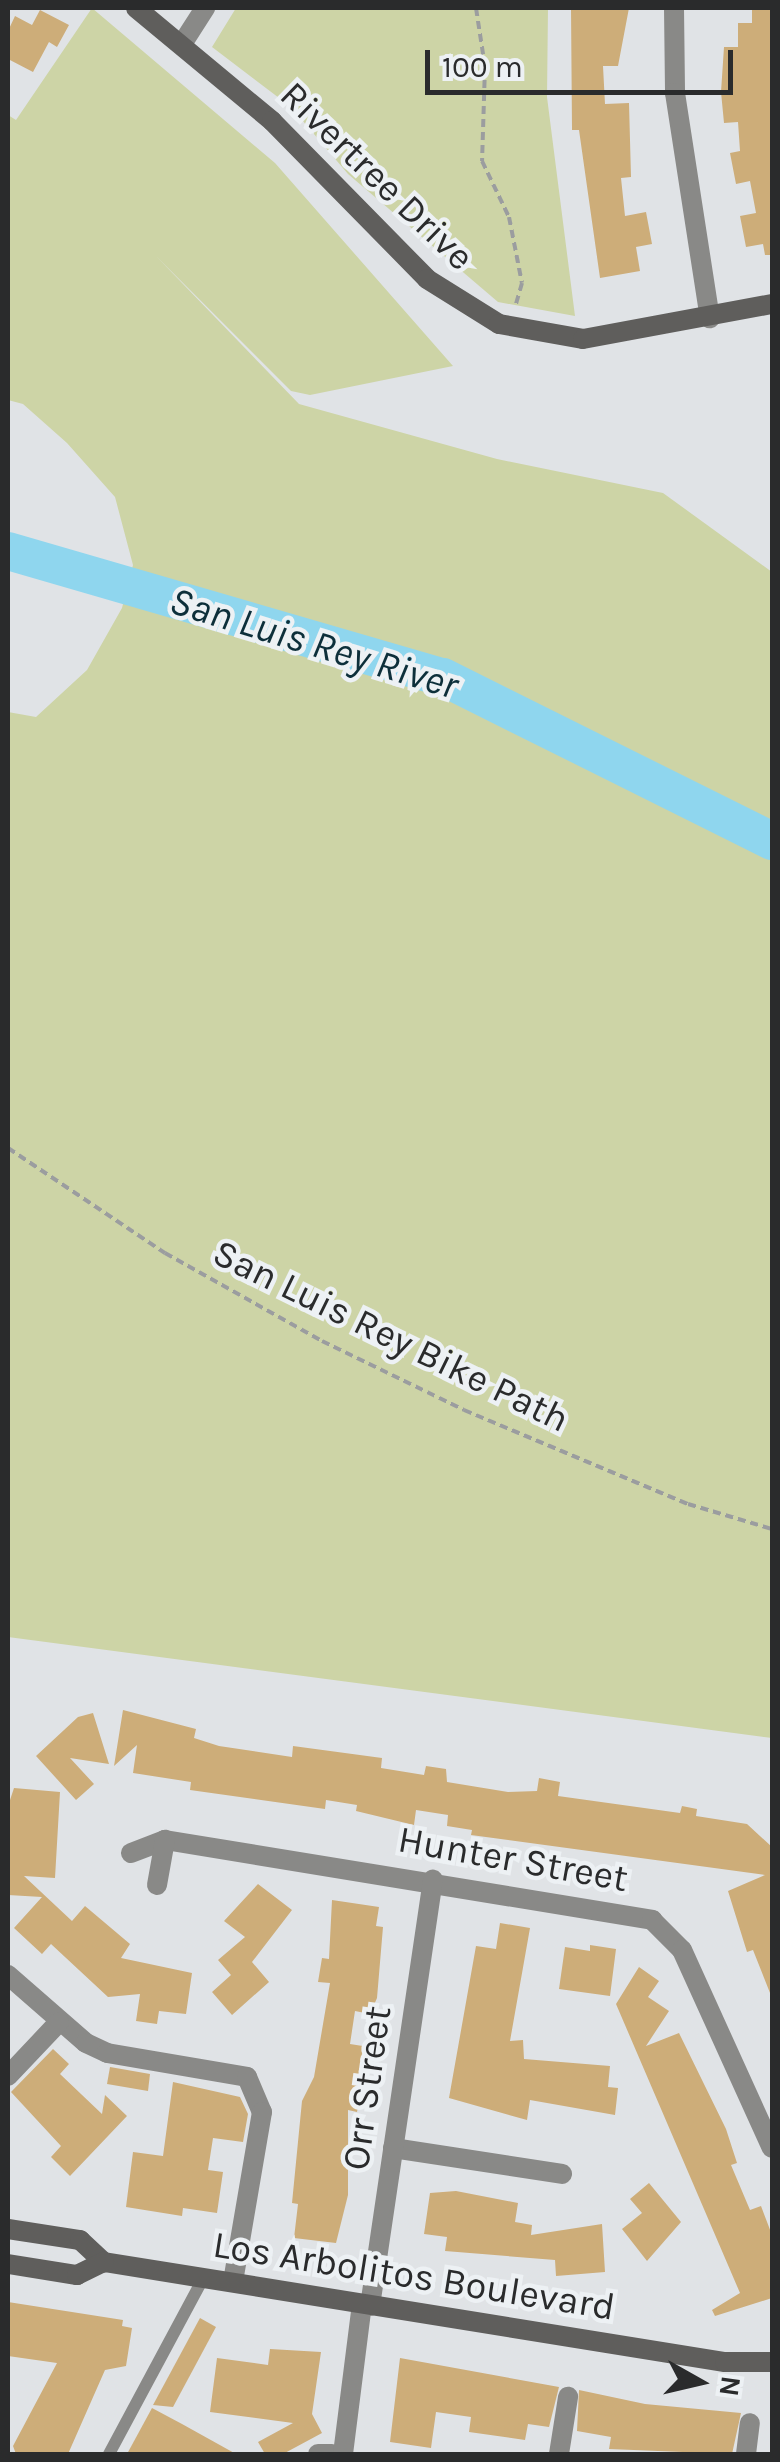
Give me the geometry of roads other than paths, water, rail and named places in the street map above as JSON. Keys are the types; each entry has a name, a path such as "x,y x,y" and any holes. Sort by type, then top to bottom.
{"street":[{"name":"Rivertree Drive","path":"136,8 272,121 427,278 499,324 582,339 772,304"},
{"path":"182,44 205,8"},
{"path":"674,8 675,93 710,318"},
{"path":"157,1886 164,1840"},
{"name":"Hunter Street","path":"131,1853 164,1840 433,1880 652,1920 682,1950 772,2148"},
{"name":"Orr Street","path":"343,2454 433,1880"},
{"path":"8,1975 59,2022 107,2053 247,2077 262,2112 234,2282"},
{"path":"8,2076 59,2022"},
{"path":"393,2148 562,2174"},
{"name":"Los Arbolitos Boulevard","path":"8,2228 80,2240 104,2262 724,2362 772,2362"},
{"name":"Los Arbolitos Boulevard","path":"8,2264 77,2275 104,2262"},
{"path":"559,2454 568,2398"},
{"path":"746,2454 750,2423"},
{"path":"318,2454 332,2454"}],"lane":[{"path":"108,2454 204,2277"}],"waterway":[{"name":"San Luis Rey River","path":"8,551 443,677 772,841"}]}
